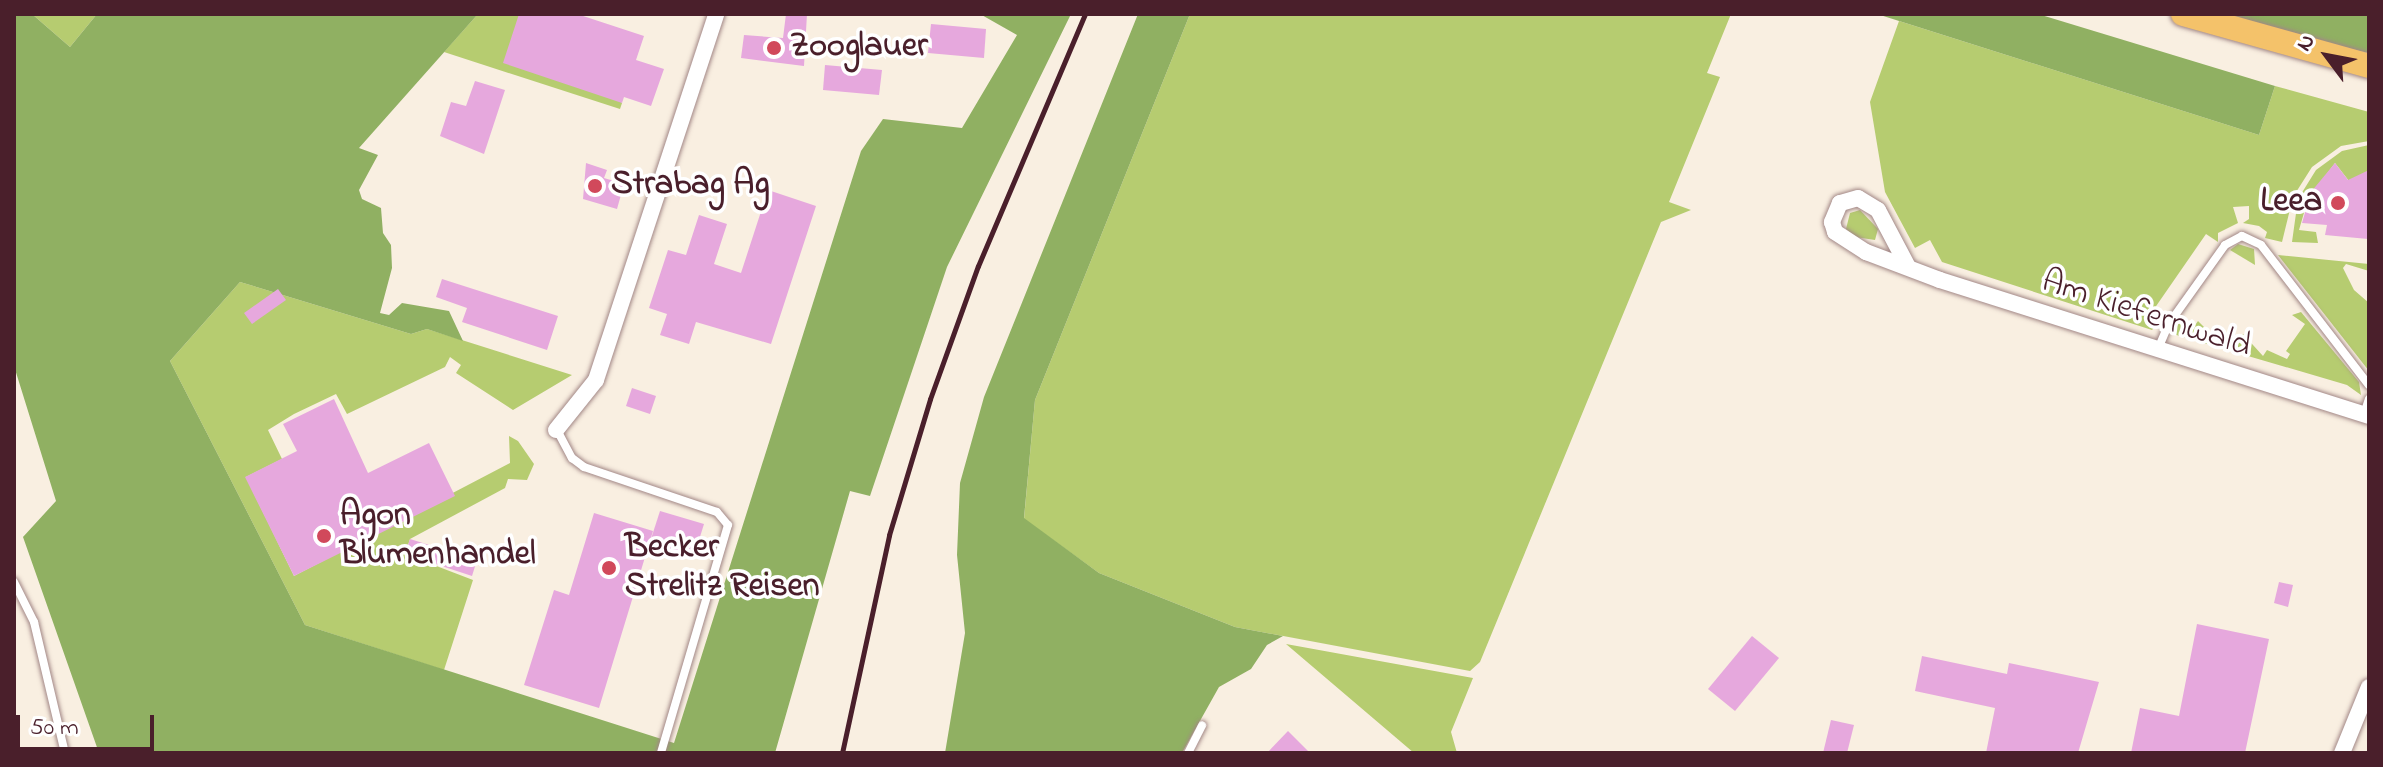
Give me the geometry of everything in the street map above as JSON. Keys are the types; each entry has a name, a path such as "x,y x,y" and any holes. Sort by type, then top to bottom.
{"main road":[{"path":"2183,14 2369,66"}],"street":[{"path":"556,430 596,380 716,14"},
{"name":"Am Kiefernwald","path":"1907,265 1878,210 1858,198 1840,203 1832,222 1843,241 1907,265 2158,351 2367,410"},
{"path":"2342,753 2369,687"}],"lane":[{"path":"2158,351 2168,325 2225,245 2242,236 2261,245 2369,385"},
{"path":"556,430 572,458 584,467 717,512 728,525 661,753"},
{"path":"14,582 34,622 65,753"},
{"path":"1188,753 1202,725"}],"green space":[{"path":"14,14 32,14 70,47 97,14 478,14 359,148 378,155 359,190 362,199 381,208 383,233 391,245 392,268 380,313 389,315 402,303 449,311 463,341 427,329 411,334 240,282 170,361 305,625 674,743 861,151 883,119 962,128 1017,35 980,14 1071,14 947,267 870,496 850,491 775,753 99,753 23,537 56,501 14,366"},
{"path":"32,14 97,14 70,47"},
{"path":"478,14 519,14 622,103 620,109 444,52"},
{"path":"1138,14 1190,14 1035,400 1024,518 1099,573 1235,627 1283,636 1267,645 1251,669 1219,687 1182,753 945,753 965,633 957,555 960,483 984,397"},
{"path":"1190,14 1731,14 1707,73 1720,77 1669,202 1691,210 1661,222 1480,662 1470,671 1235,627 1099,573 1024,519 1035,400"},
{"path":"1877,14 2038,14 2275,86 2259,135"},
{"path":"2224,14 2369,14 2369,53 2336,46"},
{"path":"1899,21 2259,135 2275,86 2369,112 2369,141 2341,146 2312,167 2293,197 2282,242 2265,238 2267,232 2259,226 2243,223 2249,219 2249,206 2233,207 2238,223 2218,233 2218,242 2206,234 2152,312 2162,319 2152,330 1942,262 1930,240 1915,248 1885,192 1870,102"},
{"path":"2369,145 2369,171 2349,181 2335,163 2308,199 2299,230 2316,232 2318,243 2292,242 2298,199 2316,170 2342,151"},
{"path":"1860,210 1878,229 1875,240 1855,237 1846,229 1850,213"},
{"path":"2238,244 2254,249 2255,265 2230,250"},
{"path":"2278,255 2369,264 2369,271 2346,264 2343,268 2354,290 2369,303 2369,371"},
{"path":"240,282 411,334 427,329 572,375 513,410 456,373 461,365 450,357 445,367 347,414 336,394 294,414 268,430 282,459 246,477 294,576 510,463 509,436 518,441 534,464 527,480 508,479 505,488 410,539 405,554 473,580 444,670 305,625 170,361"},
{"path":"2301,312 2359,382 2361,395 2347,385 2173,334 2178,323 2191,331 2198,321 2219,342 2224,336 2236,344 2243,334 2263,356 2267,350 2287,359 2290,354 2286,351 2305,324 2292,315"},
{"path":"1286,644 1473,678 1451,732 1457,753 1414,753"}],"building":[{"path":"519,14 577,14 644,36 636,60 664,69 651,106 624,97 622,103 503,63"},
{"name":"Zooglauer","path":"786,14 807,14 804,66 741,58 744,35 783,38"},
{"path":"931,24 986,29 984,58 928,53"},
{"path":"825,65 882,70 879,95 823,90"},
{"path":"475,81 505,90 484,154 440,136 451,102 466,106"},
{"name":"Strabag Ag","path":"586,163 607,170 604,178 624,184 617,209 583,199"},
{"name":"Leea","path":"2335,163 2348,180 2369,170 2368,239 2325,235 2327,225 2302,223 2311,192"},
{"path":"768,190 816,206 771,344 696,322 689,344 660,335 667,314 649,308 668,250 686,255 699,215 727,224 714,264 741,273"},
{"path":"442,279 558,316 547,350 462,322 467,308 436,297"},
{"path":"278,289 286,300 252,324 244,313"},
{"path":"632,388 656,396 650,414 626,406"},
{"name":"Agon Blumenhandel","path":"334,399 368,473 429,443 455,496 294,576 245,477 297,451 283,424"},
{"path":"660,511 704,524 694,556 650,542"},
{"path":"594,513 653,531 599,708 524,685 554,590 569,595"},
{"path":"410,539 477,560 472,576 405,554"},
{"path":"2279,582 2293,585 2288,607 2274,603"},
{"path":"2197,624 2269,639 2245,753 2131,753 2140,708 2179,716"},
{"path":"1752,636 1779,658 1735,711 1708,689"},
{"path":"1922,656 2007,674 2009,663 2099,682 2078,753 1986,753 1995,708 1915,691"},
{"path":"1831,720 1854,725 1847,753 1823,753"},
{"path":"1288,731 1310,753 1267,753"}],"railway":[{"path":"842,753 889,535 930,399 978,266 1085,14"}],"place":[{"name":"Zooglauer","path":"774,48"},
{"name":"Strabag Ag","path":"595,186"},
{"name":"Leea","path":"2338,203"},
{"name":"Agon Blumenhandel","path":"324,536"},
{"name":"Becker Strelitz Reisen","path":"609,568"}]}
